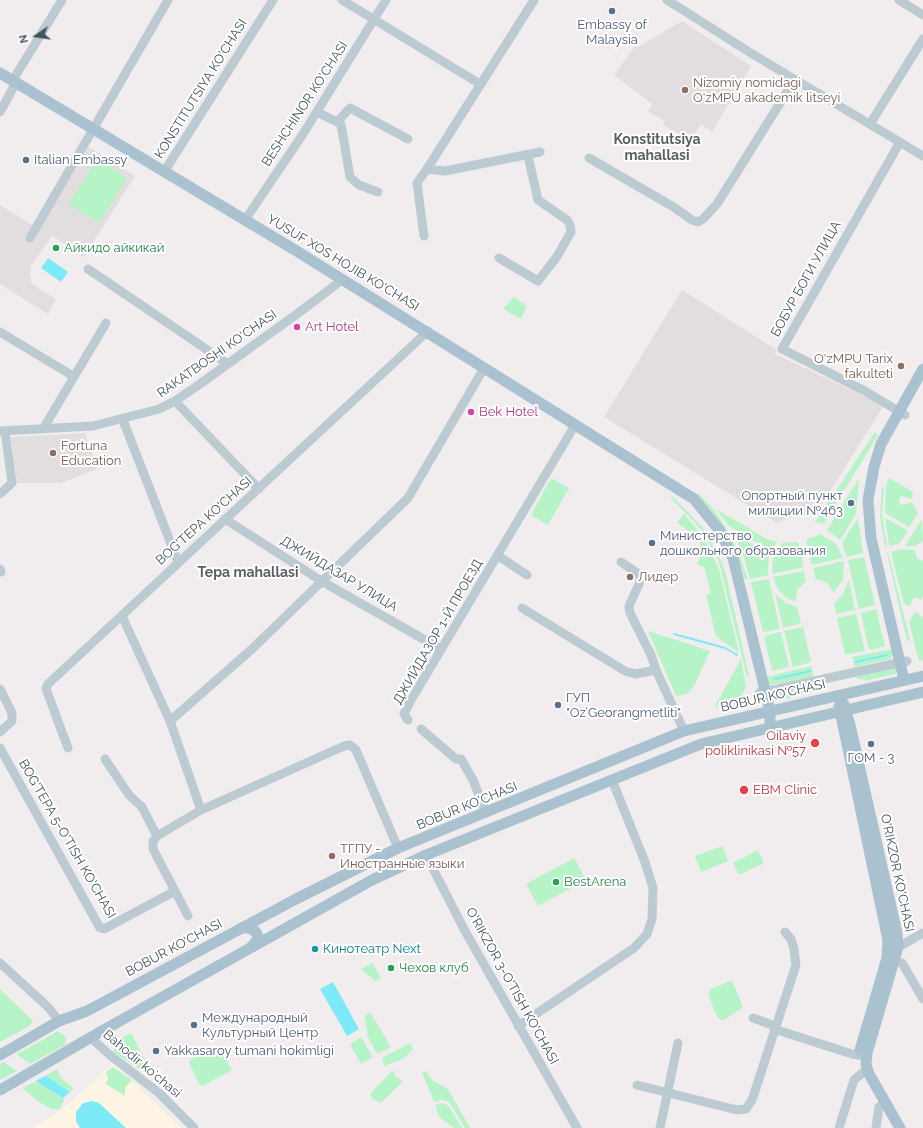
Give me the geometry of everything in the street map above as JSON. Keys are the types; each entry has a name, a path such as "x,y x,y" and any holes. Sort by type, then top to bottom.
{"main road":[{"name":"YUSUF XOS HOJIB KO'CHASI","path":"0,74 428,331 484,368 667,483 687,494 700,505 718,527 728,545 740,583 770,728"},
{"path":"907,679 881,550 875,509 876,490 882,462 902,413 923,369"},
{"path":"902,413 923,384"},
{"name":"BOBUR KO'CHASI","path":"0,1055 59,1021 87,1011 241,928 398,848 548,788 684,731 923,676"},
{"path":"0,1090 372,880 426,855 696,746 923,692"},
{"name":"O'RIKZOR KO'CHASI","path":"839,695 892,955 862,1055 864,1071 892,1128"},
{"path":"548,788 554,804"},
{"path":"241,928 249,928 256,932 258,937 256,942 250,948"},
{"name":"O'RIKZOR KO'CHASI","path":"882,1105 900,1128"}],"street":[{"path":"0,112 16,75 62,0"},
{"path":"30,238 168,0"},
{"name":"KONSTITUTSIYA KO'CHASI","path":"164,172 273,0"},
{"path":"342,0 480,84"},
{"name":"BESHCHINOR KO'CHASI","path":"245,220 317,112 386,0"},
{"path":"424,236 417,184 534,0"},
{"path":"899,0 923,15"},
{"path":"670,1 795,79 923,156"},
{"path":"870,124 923,40"},
{"path":"589,158 672,206 692,220 698,222 703,219 717,204 795,79"},
{"path":"337,122 350,108 408,139"},
{"path":"317,112 341,124 350,177 360,184 378,192"},
{"name":"БОБУР БОГИ УЛИЦА","path":"900,142 782,349 865,391 902,413"},
{"path":"427,169 445,171 528,156 540,152"},
{"path":"499,258 538,281 556,258 571,232 570,225 567,220 538,200 528,156"},
{"path":"88,269 228,364"},
{"name":"RAKATBOSHI KO'CHASI","path":"3,431 93,426 123,420 159,409 175,401 228,364 342,280"},
{"path":"43,429 73,376 106,323"},
{"name":"BOG'TEPA KO'CHASI","path":"68,748 46,686 178,562 259,490 428,331"},
{"path":"0,332 73,376"},
{"path":"170,721 252,649 323,582 408,498 484,368"},
{"path":"175,401 259,490"},
{"path":"123,420 178,562"},
{"name":"ДЖИЙДАЗОР 1-Й ПРОЕЗД","path":"408,720 404,714 441,649 575,425"},
{"path":"0,494 12,483 3,431"},
{"name":"ДЖИЙДАЗАР УЛИЦА","path":"225,519 323,582 441,649"},
{"path":"497,555 527,575"},
{"path":"621,562 640,575 641,578 629,606 630,613 651,655 656,670 684,731"},
{"path":"522,608 625,671 636,674 656,670"},
{"path":"122,616 170,721 201,810"},
{"path":"762,693 903,661"},
{"path":"0,689 12,713 12,722 0,732"},
{"path":"421,729 456,759 461,759 473,780 486,813"},
{"path":"188,916 153,849 153,840 157,836 201,810 344,746 350,745 356,750 398,848"},
{"name":"BOG'TEPA 5-O'TISH KO'CHASI","path":"0,748 100,928 104,929 175,891"},
{"path":"105,759 130,795 142,807 157,836"},
{"path":"518,1026 631,950 647,934 652,919 653,888 645,862 612,780"},
{"name":"O'RIKZOR 3-O'TISH KO'CHASI","path":"426,855 518,1026 577,1128"},
{"path":"637,1085 737,1110 746,1109 752,1100 796,965 794,949 785,932"},
{"path":"923,933 892,955 902,963 923,999"},
{"path":"0,963 48,1008 59,1021"},
{"path":"753,1018 775,1027 862,1055"},
{"name":"Bahodir koʻchasi","path":"91,1038 111,1056 159,1092 194,1128"},
{"path":"660,1128 678,1044"},
{"path":"840,1128 854,1080 864,1071"},
{"path":"876,1128 882,1105"}],"shaded area":[{"name":"Nizomiy nomidagi O'zMPU akademik litseyi","path":"682,21 751,66 712,132 701,124 690,140 663,125 665,121 648,112 652,104 614,75 635,46 638,47"},
{"path":"89,147 135,176 84,257 52,236 31,266 30,275 32,284 56,299 48,314 0,284 0,205 39,229"},
{"path":"682,290 777,350 775,354 884,405 815,515 796,515 777,523 604,417"},
{"name":"Fortuna Education","path":"85,433 97,469 61,483 17,483 11,437"},
{"path":"113,1064 182,1128 33,1128 61,1110"}],"green space":[{"path":"97,159 127,178 99,223 69,204"},
{"path":"514,297 527,306 521,319 503,309"},
{"path":"875,432 878,435 824,524 815,522"},
{"path":"551,478 569,488 548,525 531,515"},
{"path":"859,478 856,514 840,540 827,530"},
{"path":"889,478 913,492 912,499 903,496 900,497 899,501 900,504 903,505 912,502 918,513 909,527 885,513 886,486"},
{"path":"882,486 884,488 882,516 887,546 885,547 880,516"},
{"path":"695,494 699,494 712,507 725,526 737,548 748,579 745,580 735,549 725,530 710,510"},
{"path":"672,496 703,528 719,556 726,574 749,676 747,677 719,562 701,529 671,498"},
{"path":"716,509 767,539 777,542 771,551 729,526"},
{"path":"684,514 702,535 719,569 739,653 716,636 706,595 711,593 704,567 697,564 701,554 700,539 677,523"},
{"path":"858,518 863,553 847,557 842,543"},
{"path":"885,518 908,531 899,544 889,546"},
{"path":"922,519 923,541 915,546 905,546"},
{"path":"733,533 769,554 768,575 750,579 743,553"},
{"path":"820,534 836,544 843,558 812,565 806,540"},
{"path":"798,542 804,567 772,574 773,558 782,543"},
{"path":"902,549 915,550 917,558 923,561 923,596 921,600 914,597 910,606 904,604 891,552"},
{"path":"888,552 910,640 907,641 887,553"},
{"path":"864,557 875,605 859,609 848,560"},
{"path":"844,561 843,579 834,593 827,583 816,579 813,568"},
{"path":"804,571 806,581 797,590 796,602 785,597 777,588 773,577"},
{"path":"769,579 780,629 763,632 751,582"},
{"path":"849,580 855,610 836,614 834,603 843,594"},
{"path":"775,594 786,603 797,607 801,623 783,628"},
{"path":"876,609 885,646 869,650 861,613"},
{"path":"915,612 923,617 923,660 919,661 909,622"},
{"path":"856,614 865,651 845,655 837,618"},
{"path":"803,627 811,662 793,667 784,631"},
{"path":"648,631 710,651 694,686 688,693 676,696"},
{"path":"781,632 789,667 772,671 764,636"},
{"path":"892,649 893,655 890,659 855,667 852,657"},
{"path":"741,659 746,687 740,698 715,706"},
{"path":"811,666 814,677 769,685 766,677"},
{"path":"896,667 897,671 895,674 868,680 857,679 856,676"},
{"path":"817,686 806,694 775,701 772,699 771,695"},
{"path":"722,846 728,861 701,872 695,856"},
{"path":"758,850 764,863 739,875 733,863"},
{"name":"BestArena","path":"574,858 586,880 538,906 526,884"},
{"path":"373,963 381,978 375,981 361,969"},
{"path":"730,981 733,983 743,1007 724,1020 721,1020 717,1017 708,994 711,989"},
{"path":"0,989 33,1021 29,1026 0,1042"},
{"path":"370,1012 391,1047 377,1054 366,1034 368,1033 364,1017"},
{"path":"58,1031 66,1037 65,1045 0,1080 0,1064"},
{"path":"131,1033 145,1060 139,1069 115,1053 111,1043"},
{"path":"361,1037 373,1057 361,1064 350,1044"},
{"path":"410,1043 413,1049 403,1059 384,1066 382,1058"},
{"path":"219,1047 232,1070 203,1086 199,1084 189,1063 191,1059"},
{"path":"113,1067 132,1080 125,1087 125,1096 106,1084 108,1079 106,1072"},
{"path":"57,1069 62,1079 74,1089 70,1092 45,1076"},
{"path":"393,1070 396,1077 403,1081 381,1103 373,1099 370,1094"},
{"path":"426,1071 432,1080 448,1089 470,1128 465,1128 449,1102 442,1100 434,1102 422,1072"},
{"path":"37,1081 63,1098 64,1100 60,1109 52,1109 40,1103 22,1088"},
{"path":"441,1103 448,1105 462,1128 454,1128 439,1117 435,1105"}],"water":[{"path":"48,258 68,272 61,282 41,268"},
{"path":"333,982 359,1029 347,1036 320,989"},
{"path":"0,1046 70,1092 63,1098 0,1058"},
{"path":"92,1101 99,1103 126,1128 80,1128 76,1121 76,1112 83,1103"}],"pier":[{"path":"0,1044 47,1075 34,1082 0,1060"}],"waterway":[{"path":"674,634 725,648 737,655"},
{"path":"855,662 887,655"},
{"path":"775,679 811,671"}],"place":[{"name":"Embassy of Malaysia","path":"612,11"},
{"name":"Nizomiy nomidagi O'zMPU akademik litseyi","path":"685,90"},
{"name":"Italian Embassy","path":"26,160"},
{"name":"Айкидо айкикай","path":"56,248"},
{"name":"Art Hotel","path":"297,327"},
{"name":"O'zMPU Tarix fakulteti","path":"901,366"},
{"name":"Bek Hotel","path":"471,412"},
{"name":"Fortuna Education","path":"53,453"},
{"name":"Опортный пункт милиции №463","path":"851,503"},
{"name":"Министерство дошкольного образования","path":"652,543"},
{"name":"Лидер","path":"630,577"},
{"name":"ГУП \"Oz’Georangmetliti\"","path":"558,705"},
{"name":"Oilaviy poliklinikasi №57","path":"815,743"},
{"name":"ГОМ - 3","path":"871,744"},
{"name":"EBM Clinic","path":"744,790"},
{"name":"ТГПУ - Иностранные языки","path":"332,856"},
{"name":"BestArena","path":"556,882"},
{"name":"Кинотеатр Next","path":"315,949"},
{"name":"Чехов клуб","path":"391,968"},
{"name":"Международный Культурный Центр","path":"194,1025"},
{"name":"Yakkasaroy tumani hokimligi","path":"156,1051"}],"district":[{"name":"Konstitutsiya mahallasi","path":"657,148"},
{"name":"Tepa mahallasi","path":"248,573"}]}
